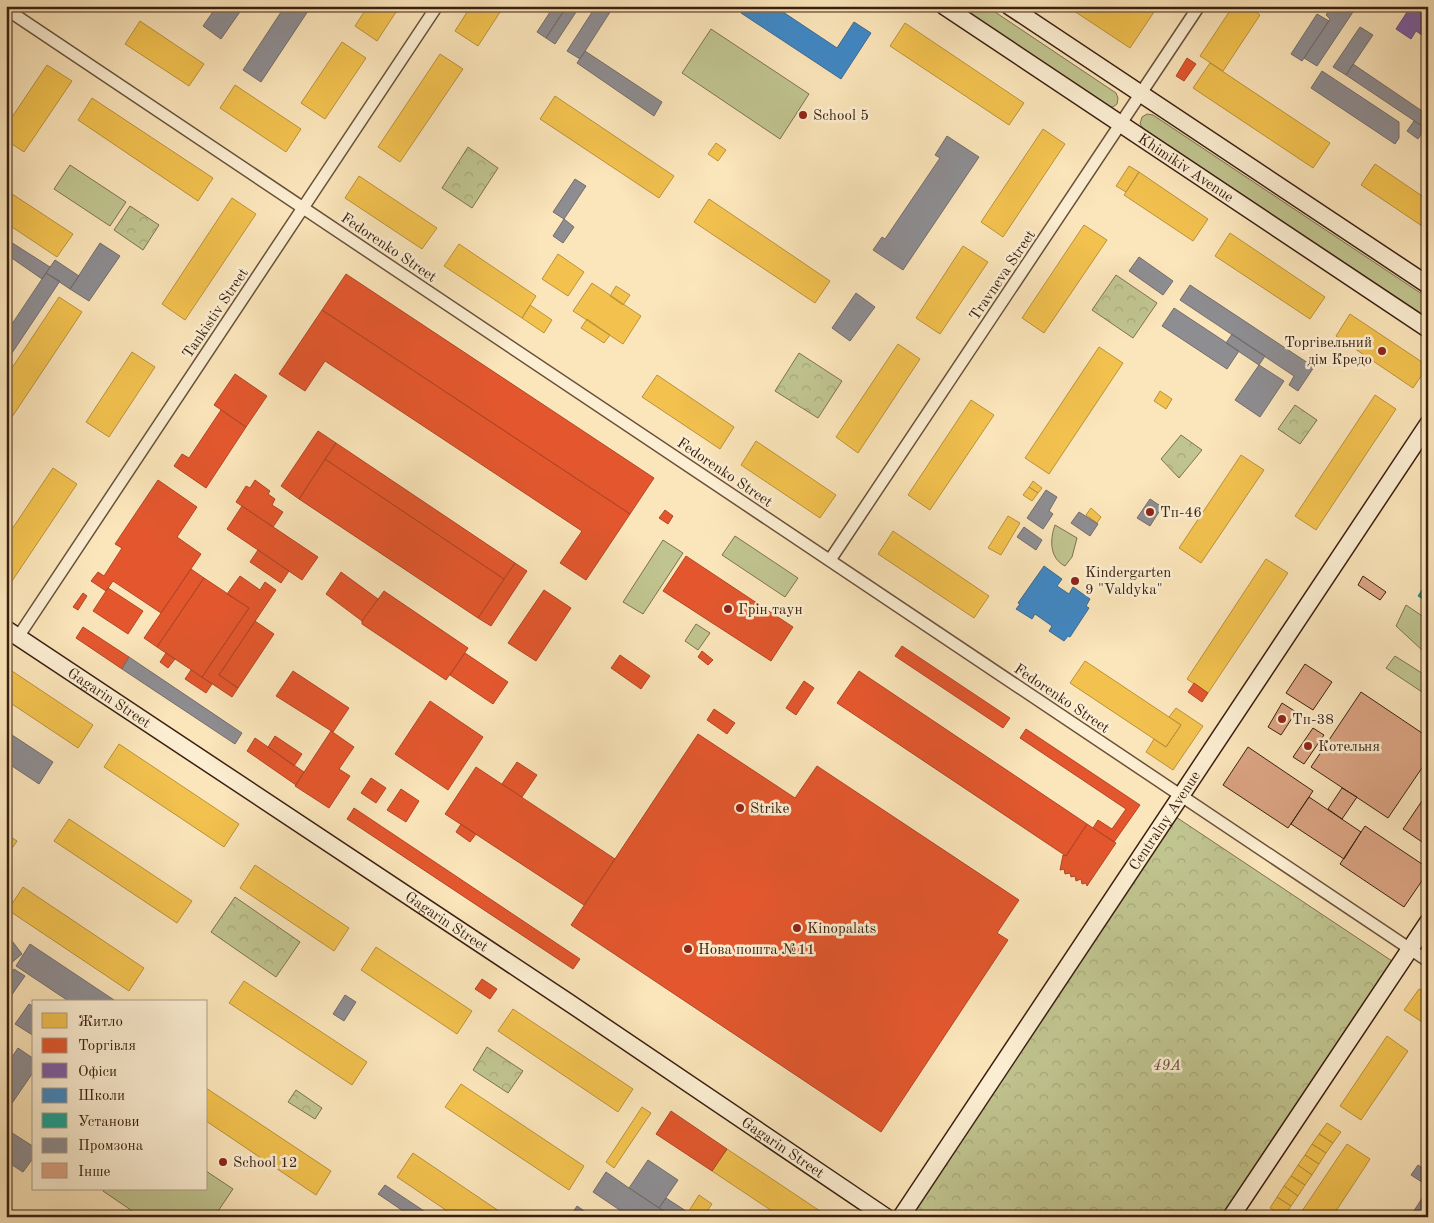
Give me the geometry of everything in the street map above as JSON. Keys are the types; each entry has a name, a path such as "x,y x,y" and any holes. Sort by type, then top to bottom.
{"street":[{"name":"Tankistiv Street","path":"12,633 303,208 437,6"},
{"name":"Khimikiv Avenue","path":"944,6 1428,328"},
{"path":"1009,6 1428,285"},
{"name":"Travneva Street","path":"830,560 1199,6"},
{"name":"Fedorenko Street","path":"6,9 1428,961"},
{"name":"Centralny Avenue","path":"901,1217 1428,424"},
{"name":"Gagarin Street","path":"12,633 553,992 886,1217"},
{"path":"1231,1217 1428,922"}],"green space":[{"path":"957,6 986,6 1116,93 1118,98 1117,104 1113,107 1107,107"},
{"path":"711,29 809,94 780,139 682,73"},
{"path":"1147,114 1153,115 1428,298 1428,318 1144,129 1140,124 1142,117"},
{"path":"468,147 498,168 472,208 442,188"},
{"path":"70,165 126,202 110,226 54,189"},
{"path":"130,206 159,225 143,250 114,230"},
{"path":"1116,275 1157,303 1133,338 1092,310"},
{"path":"799,353 842,381 818,418 775,391"},
{"path":"1295,405 1317,420 1300,444 1278,429"},
{"path":"1181,435 1202,450 1179,478 1161,459"},
{"path":"1055,525 1077,538 1072,557 1065,566 1060,563 1053,553 1052,536"},
{"path":"735,536 798,578 785,597 722,555"},
{"path":"663,540 683,553 643,614 623,602"},
{"path":"1406,605 1428,620 1428,651 1422,650 1396,626"},
{"path":"696,624 710,633 698,650 685,641"},
{"path":"1395,656 1428,677 1428,696 1386,668"},
{"name":"49А","path":"1176,817 1392,961 1222,1217 910,1217"},
{"path":"235,897 300,942 276,977 211,932"},
{"path":"487,1047 523,1071 508,1093 473,1070"},
{"path":"296,1090 322,1108 315,1119 288,1102"},
{"path":"208,1172 233,1189 214,1217 141,1217 103,1191 208,1190"}],"building: Житло":[{"path":"368,6 400,6 377,41 355,26"},
{"path":"471,6 504,6 478,46 455,31"},
{"path":"1072,6 1115,6 1124,12 1128,6 1158,6 1130,48 1071,9"},
{"path":"1233,6 1247,6 1260,15 1223,71 1200,56"},
{"path":"140,21 204,64 189,86 125,44"},
{"path":"905,23 1024,103 1009,125 890,46"},
{"path":"342,42 366,58 325,119 301,103"},
{"path":"440,54 463,69 400,162 378,147"},
{"path":"1210,63 1330,143 1313,168 1193,88"},
{"path":"47,65 72,81 24,152 6,140 6,126"},
{"path":"235,85 301,129 286,152 220,108"},
{"path":"555,96 674,176 659,198 540,119"},
{"path":"92,98 213,178 198,201 78,120"},
{"path":"1043,129 1065,144 1003,237 981,222"},
{"path":"716,143 726,150 718,161 708,154"},
{"path":"1375,164 1428,200 1428,230 1361,185"},
{"path":"1129,166 1139,172 1126,192 1116,186"},
{"path":"1139,172 1208,219 1193,241 1124,195"},
{"path":"359,176 437,228 422,249 345,198"},
{"path":"6,190 73,234 57,257 6,223"},
{"path":"232,198 256,214 185,320 162,304"},
{"path":"709,199 830,281 815,303 694,222"},
{"path":"1084,225 1107,240 1044,333 1022,318"},
{"path":"1230,233 1325,297 1310,319 1215,256"},
{"path":"459,244 536,296 522,318 444,266"},
{"path":"963,246 988,262 940,334 916,318"},
{"path":"558,254 584,272 568,296 542,279"},
{"path":"592,283 641,316 623,344 573,311"},
{"path":"616,286 630,295 623,305 610,296"},
{"path":"59,297 82,312 6,426 6,377"},
{"path":"530,305 552,320 544,333 522,318"},
{"name":"Торгівельний дім Кредо","path":"1350,314 1428,366 1413,388 1336,336"},
{"path":"587,319 610,335 604,343 581,328"},
{"path":"898,344 920,359 858,453 836,437"},
{"path":"1099,347 1123,363 1049,474 1025,458"},
{"path":"132,352 155,367 109,437 86,422"},
{"path":"657,375 734,427 720,449 642,397"},
{"path":"1160,391 1172,399 1166,409 1154,401"},
{"path":"1375,395 1396,409 1316,530 1295,516"},
{"path":"971,400 994,415 930,510 908,495"},
{"path":"756,441 836,495 820,518 741,465"},
{"path":"1241,455 1264,470 1201,563 1179,548"},
{"path":"53,468 77,484 6,590 6,538"},
{"path":"1033,481 1042,488 1038,493 1029,487"},
{"path":"1029,487 1038,493 1032,501 1023,495"},
{"path":"1091,508 1101,517 1097,523 1086,515"},
{"path":"1008,516 1020,523 1001,555 988,548"},
{"path":"893,531 989,596 974,618 878,554"},
{"path":"1266,559 1288,573 1208,693 1187,679"},
{"path":"1085,661 1181,725 1166,747 1070,683"},
{"path":"6,667 93,725 78,748 6,700"},
{"path":"1176,708 1203,726 1173,770 1146,752 1154,739 1166,747 1181,725 1169,717"},
{"path":"119,744 239,824 224,847 104,767"},
{"path":"69,819 192,901 177,923 54,841"},
{"path":"6,834 17,841 6,857"},
{"path":"255,865 349,928 334,951 240,888"},
{"path":"23,887 144,968 129,991 8,910"},
{"path":"376,947 472,1011 457,1034 361,970"},
{"path":"244,981 367,1062 352,1085 229,1003"},
{"path":"1419,989 1428,994 1428,1026 1404,1010"},
{"path":"513,1009 633,1089 618,1112 498,1031"},
{"path":"1387,1036 1408,1051 1361,1120 1340,1106"},
{"path":"461,1084 584,1166 569,1190 445,1107"},
{"path":"208,1089 331,1171 316,1195 208,1122"},
{"path":"642,1107 651,1113 614,1168 606,1162"},
{"path":"1327,1123 1341,1132 1333,1143 1319,1134"},
{"path":"1319,1134 1333,1143 1326,1153 1312,1144"},
{"path":"1312,1144 1326,1153 1319,1164 1305,1155"},
{"path":"1347,1144 1370,1159 1332,1217 1298,1217"},
{"path":"727,1149 829,1217 781,1217 712,1171"},
{"path":"413,1153 508,1217 456,1217 397,1177"},
{"path":"1305,1155 1319,1164 1312,1175 1298,1165"},
{"path":"1298,1165 1312,1175 1305,1185 1291,1176"},
{"path":"1291,1176 1305,1185 1298,1196 1284,1186"},
{"path":"1284,1186 1298,1196 1291,1206 1277,1197"},
{"path":"699,1195 712,1204 703,1217 691,1217 687,1214"},
{"path":"1277,1197 1291,1206 1284,1217 1270,1208"}],"building: Торгівля":[{"path":"1187,58 1196,64 1184,81 1176,76"},
{"path":"346,274 654,478 630,514 322,310"},
{"path":"322,310 630,514 586,580 560,563 582,531 325,361 305,391 279,374"},
{"path":"235,374 267,396 246,427 214,405"},
{"path":"221,410 246,427 206,488 174,466 182,454 189,458"},
{"path":"318,431 336,443 299,499 281,486"},
{"path":"336,443 515,563 504,579 325,459"},
{"path":"325,459 504,579 478,618 299,499"},
{"path":"158,480 197,507 177,537 201,554 161,613 113,581 106,591 91,581 98,572 104,576 122,548 115,544"},
{"path":"255,480 270,491 268,494 275,499 272,505 283,512 273,527 236,502 246,486 250,488"},
{"path":"242,506 318,557 302,580 227,529"},
{"path":"665,510 673,516 668,524 659,518"},
{"path":"258,550 289,571 281,583 250,562"},
{"name":"Грін таун","path":"686,556 793,627 771,661 663,591"},
{"path":"515,563 527,571 491,626 478,618"},
{"path":"191,569 204,578 157,647 144,638"},
{"path":"341,572 378,599 362,621 326,594"},
{"path":"240,576 260,590 265,582 276,590 219,675 238,688 232,697 202,677 249,608 227,594"},
{"path":"204,578 249,608 202,677 157,647"},
{"path":"108,588 143,611 128,634 93,611"},
{"path":"544,590 571,608 536,661 508,643"},
{"path":"384,591 468,648 446,680 362,624 362,621"},
{"path":"83,593 87,596 78,610 73,607"},
{"path":"255,621 274,634 238,688 219,675"},
{"path":"83,627 129,657 122,669 76,638"},
{"path":"902,646 1010,718 1003,728 895,656"},
{"path":"702,651 713,660 708,665 698,657"},
{"path":"166,653 175,659 168,668 160,662"},
{"path":"465,653 508,682 493,704 450,675"},
{"path":"620,655 650,676 641,689 611,668"},
{"path":"191,670 212,684 206,693 185,679"},
{"path":"293,671 349,708 333,732 276,696"},
{"path":"859,671 1087,824 1066,856 837,703"},
{"path":"804,681 814,688 796,715 786,708"},
{"path":"1194,683 1208,693 1202,702 1188,692"},
{"path":"430,701 483,737 448,790 395,754"},
{"path":"714,709 735,723 727,734 707,720"},
{"path":"1026,729 1140,805 1114,842 1093,828 1098,820 1112,829 1126,809 1020,738"},
{"path":"331,731 354,747 339,769 350,776 329,808 295,786"},
{"path":"698,734 795,798 817,766 1019,900 997,933 1008,940 881,1132 571,925"},
{"path":"275,736 302,754 294,766 268,747"},
{"path":"255,738 304,772 296,785 247,751"},
{"path":"517,762 537,775 522,797 502,784"},
{"path":"476,767 615,859 584,905 445,814"},
{"path":"371,778 386,788 376,803 361,793"},
{"path":"401,789 419,801 406,822 387,810"},
{"path":"354,808 580,959 573,969 347,819"},
{"path":"461,824 476,834 470,842 456,832"},
{"path":"1087,824 1116,843 1087,886 1086,883 1082,884 1081,879 1076,881 1075,876 1071,877 1070,873 1065,874 1064,869 1060,870 1063,855 1066,856"},
{"path":"482,979 497,989 490,999 475,989"},
{"path":"671,1111 727,1149 712,1171 656,1134"}],"building: Офіси":[{"path":"1411,6 1428,6 1428,39 1416,31 1411,39 1396,29"}],"building: Школи":[{"path":"746,6 774,6 837,48 854,22 871,33 841,79 741,13"},
{"path":"1044,566 1062,579 1057,586 1069,594 1073,587 1090,599 1086,606 1089,608 1070,637 1068,636 1064,641 1049,631 1052,626 1035,614 1032,619 1016,609 1020,604 1018,603"}],"building: Установи":[{"path":"1428,581 1428,602 1418,596"}],"building: Промзона":[{"path":"217,6 244,6 221,39 203,26"},
{"path":"285,6 307,6 310,8 261,82 243,70"},
{"path":"554,6 567,6 546,38 537,32"},
{"path":"567,6 580,6 555,44 546,38"},
{"path":"596,6 608,6 612,9 580,59 567,51"},
{"path":"1332,6 1357,6 1317,66 1304,58 1330,19 1326,15"},
{"path":"1317,14 1329,21 1302,61 1291,54"},
{"path":"1360,27 1373,35 1346,75 1333,67"},
{"path":"585,51 662,102 654,116 577,63"},
{"path":"1353,64 1428,115 1428,130 1346,75"},
{"path":"1322,71 1399,122 1399,138 1395,144 1311,88"},
{"path":"1414,121 1425,128 1418,139 1407,131"},
{"path":"947,136 979,157 903,270 873,250 882,237 885,239 940,158 935,155"},
{"path":"575,179 586,186 564,219 553,212"},
{"path":"564,219 574,227 563,243 553,236"},
{"path":"6,239 50,267 42,279 6,254"},
{"path":"100,243 120,256 89,301 70,289"},
{"path":"1139,257 1173,281 1163,295 1129,271"},
{"path":"55,260 79,276 70,289 46,273"},
{"path":"46,273 60,281 6,362 6,333"},
{"path":"1190,285 1314,367 1298,391 1289,385 1294,376 1180,300"},
{"path":"856,293 875,307 850,341 832,328"},
{"path":"1174,308 1239,351 1227,369 1162,326"},
{"path":"1232,334 1265,356 1259,365 1226,343"},
{"path":"1259,365 1284,381 1260,417 1235,400"},
{"path":"1046,490 1057,497 1049,511 1053,514 1043,529 1027,518"},
{"name":"Тп-46","path":"1150,499 1162,507 1150,526 1137,518"},
{"path":"1079,512 1098,524 1090,536 1071,523"},
{"path":"1024,527 1042,540 1036,550 1017,537"},
{"path":"129,657 242,733 235,744 122,669"},
{"path":"6,731 53,762 39,784 6,762"},
{"path":"6,933 22,954 10,964 6,957"},
{"path":"30,944 114,1000 67,1000 16,966"},
{"path":"14,969 25,976 6,1003 6,980"},
{"path":"345,995 356,1002 344,1021 333,1014"},
{"path":"29,1004 32,1006 32,1035 15,1024"},
{"path":"18,1048 32,1058 32,1074 6,1112 6,1066"},
{"path":"6,1129 32,1146 32,1160 23,1172 6,1161"},
{"path":"648,1160 678,1180 659,1208 629,1188"},
{"path":"1418,1165 1428,1172 1428,1186 1411,1175"},
{"path":"606,1172 673,1217 630,1217 593,1192"},
{"path":"385,1185 433,1217 412,1217 378,1194"},
{"path":"1426,1192 1428,1193 1428,1211 1424,1217 1410,1217"},
{"path":"666,1198 686,1211 683,1217 673,1217 659,1208"},
{"path":"577,1206 593,1217 570,1217"}],"building: Інше":[{"path":"1363,576 1386,592 1380,600 1358,585"},
{"path":"1305,664 1332,682 1313,710 1286,693"},
{"path":"1361,692 1428,737 1428,759 1388,818 1311,767"},
{"name":"Тп-38","path":"1282,703 1296,712 1281,735 1268,727"},
{"name":"Котельня","path":"1313,728 1324,735 1304,764 1293,757"},
{"path":"1248,747 1313,791 1288,828 1223,785"},
{"path":"1342,788 1357,797 1342,819 1328,809"},
{"path":"1428,792 1428,846 1403,829"},
{"path":"1309,797 1361,832 1344,859 1291,824"},
{"path":"1365,826 1428,868 1428,872 1404,907 1340,864"}],"place":[{"name":"School 5","path":"803,115"},
{"name":"Торгівельний дім Кредо","path":"1382,351"},
{"name":"Тп-46","path":"1150,512"},
{"name":"Kindergarten 9 \"Valdyka\"","path":"1075,581"},
{"name":"Грін таун","path":"728,609"},
{"name":"Тп-38","path":"1282,719"},
{"name":"Котельня","path":"1308,746"},
{"name":"Strike","path":"740,808"},
{"name":"Kinopalats","path":"797,928"},
{"name":"Нова пошта №11","path":"688,949"},
{"name":"School 12","path":"223,1162"}]}
